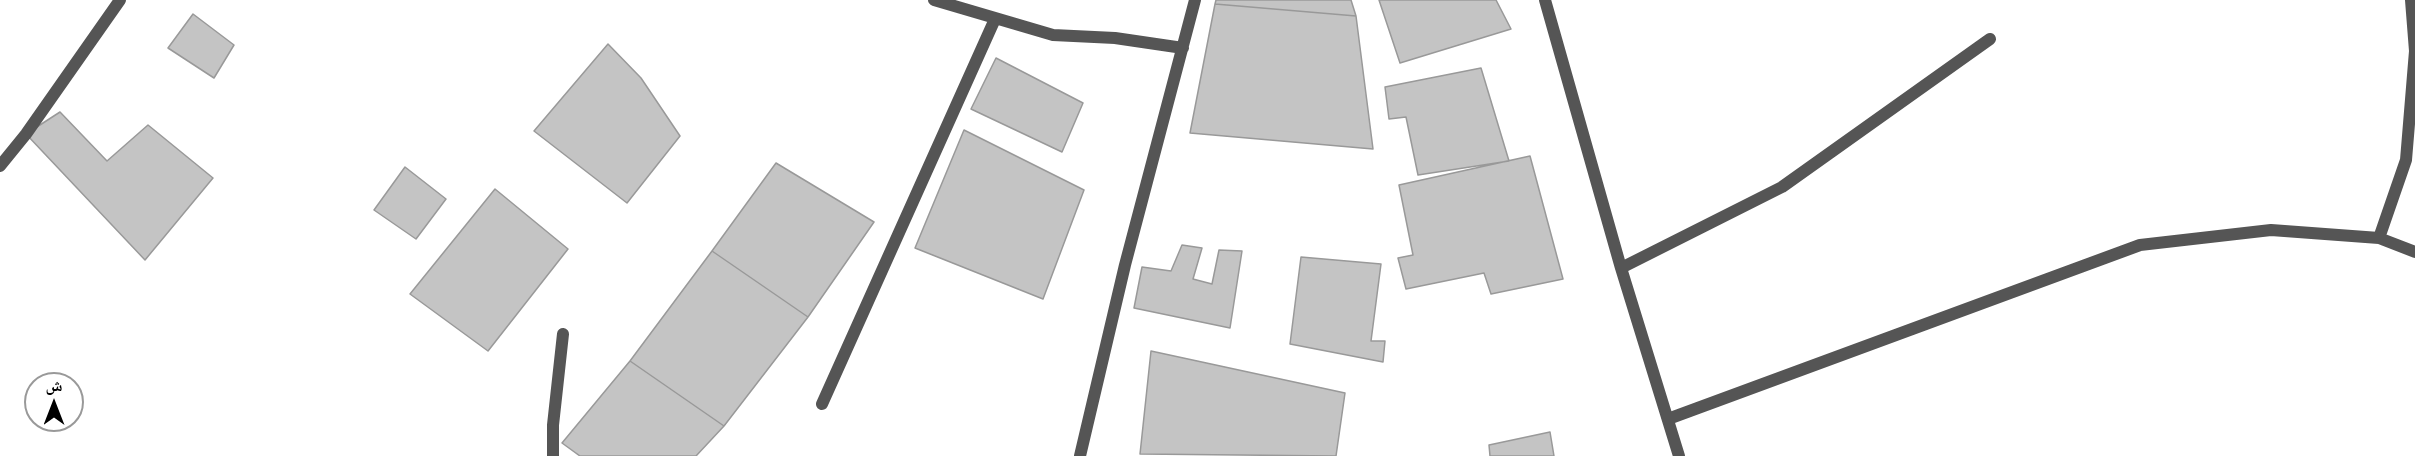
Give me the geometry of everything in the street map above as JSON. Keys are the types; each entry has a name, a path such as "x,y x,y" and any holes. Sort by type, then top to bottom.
{"street":[{"path":"0,166 26,134 120,0"},
{"path":"934,0 1053,35 1115,38 1183,48"},
{"path":"1080,456 1125,265 1195,0"},
{"path":"1545,0 1621,268 1679,456"},
{"path":"2379,238 2406,160 2415,51 2411,0"},
{"path":"822,404 995,19"},
{"path":"1621,268 1782,186 1990,39"},
{"path":"1668,419 2140,245 2271,230 2379,238 2415,252"},
{"path":"553,456 553,425 563,334"}],"building":[{"path":"1216,0 1351,0 1356,16 1215,4"},
{"path":"1379,0 1496,0 1511,29 1400,63"},
{"path":"1215,4 1356,16 1373,149 1190,133"},
{"path":"193,14 234,45 214,78 168,48"},
{"path":"608,44 641,78 680,136 627,203 534,131"},
{"path":"996,58 1083,103 1062,152 971,109"},
{"path":"1481,68 1509,161 1418,175 1406,117 1389,119 1385,87"},
{"path":"60,112 107,161 148,125 213,178 145,260 26,134"},
{"path":"964,130 1084,190 1043,299 915,248"},
{"path":"1530,156 1563,279 1491,294 1484,273 1406,289 1398,258 1413,255 1399,185"},
{"path":"776,163 874,222 808,317 712,251"},
{"path":"405,167 446,199 416,239 374,210"},
{"path":"495,189 568,249 488,351 410,294"},
{"path":"1182,245 1202,248 1193,279 1212,284 1219,250 1242,251 1230,328 1134,308 1142,267 1171,271"},
{"path":"712,251 808,317 724,426 630,361"},
{"path":"1301,257 1381,264 1371,341 1385,341 1383,362 1290,344"},
{"path":"1151,351 1345,393 1336,456 1140,454"},
{"path":"630,361 724,426 696,456 580,456 562,443"},
{"path":"1550,432 1554,456 1490,456 1489,445"}]}
